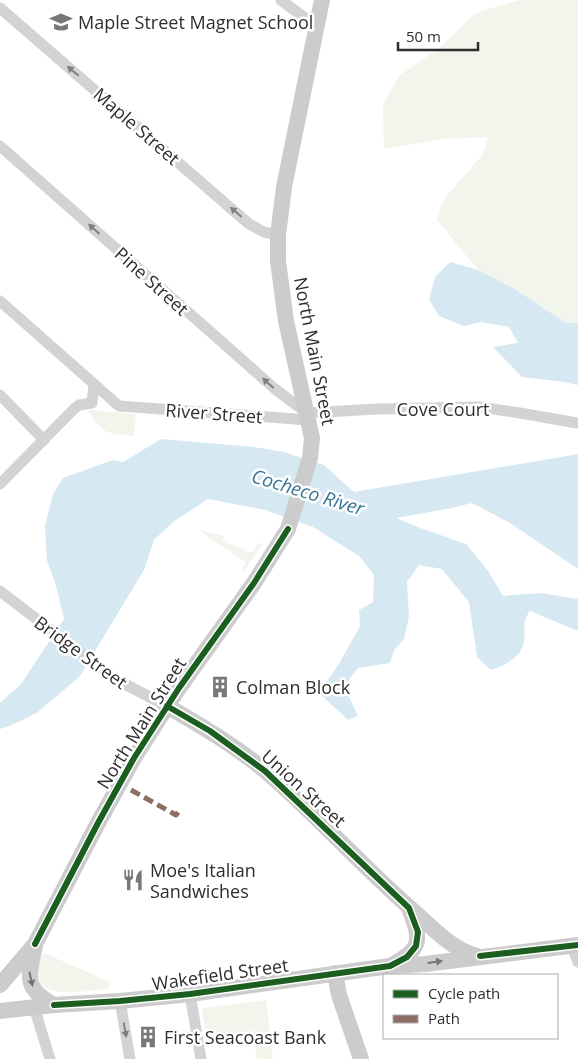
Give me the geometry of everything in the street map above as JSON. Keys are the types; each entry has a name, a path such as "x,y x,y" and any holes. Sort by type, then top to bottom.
{"main road":[{"name":"North Main Street","path":"0,985 35,944 118,785 167,706 254,583 288,528 310,458 312,438 286,320 278,261 278,235 284,187 322,0"},
{"name":"Union Street","path":"167,706 210,731 265,771 409,908 457,948 480,956"},
{"path":"390,966 407,957 416,946 418,932 409,908"},
{"path":"35,944 29,977 38,994 54,1004"},
{"name":"Wakefield Street","path":"0,1011 54,1004 120,1001 190,994 390,966 575,945"},
{"path":"335,974 339,996 361,1059"}],"street":[{"path":"281,0 317,27"},
{"name":"Maple Street","path":"0,8 249,224 264,232 278,235"},
{"name":"Pine Street","path":"0,146 308,416"},
{"path":"0,301 119,406"},
{"path":"0,484 74,409 79,405 92,403 94,384"},
{"path":"0,395 44,440"},
{"name":"River Street","path":"92,403 308,416"},
{"name":"Cove Court","path":"308,416 377,409 478,407 577,423"},
{"name":"Bridge Street","path":"0,590 94,663 130,688 167,706"},
{"path":"575,945 578,962"},
{"path":"190,994 201,1059"},
{"path":"120,1001 130,1059"},
{"path":"34,1007 50,1059"}],"shaded area":[{"path":"519,0 578,0 578,323 566,323 515,289 478,270 437,220 444,199 483,154 488,137 442,139 384,149 383,104 400,75 438,49 476,13"},
{"path":"88,411 136,414 134,436 111,433 102,429"},
{"path":"201,530 224,536 223,542 245,549 245,551 252,552 259,543 262,545 244,572 242,569 246,562 201,532"},
{"path":"44,953 110,982 108,989 68,992 46,988 40,981 39,970"},
{"path":"266,1000 273,1059 257,1059 253,1031 206,1037 202,1008"}],"water":[{"path":"450,262 478,270 515,289 566,323 578,323 578,385 522,377 493,347 518,343 509,327 481,322 464,326 439,316 429,300 435,277"},
{"name":"Cocheco River","path":"161,439 254,447 284,452 324,465 354,492 578,454 578,569 510,523 472,503 396,518 466,544 488,571 503,596 540,593 578,599 578,631 530,611 524,626 524,642 519,653 506,664 491,670 477,657 469,602 442,569 419,565 407,582 409,616 404,639 394,650 390,663 358,668 344,686 358,716 348,720 316,690 328,680 360,626 359,610 373,602 374,575 359,556 313,527 265,510 208,499 173,522 154,540 144,570 80,676 38,712 0,729 0,703 21,684 64,619 55,582 47,561 45,526 53,494 63,478 113,460 123,462"}],"marked path":[{"path":"131,790 176,815 179,811"}],"cycle path":[{"path":"35,944 134,758 179,688 254,583 288,529"},
{"path":"54,1005 190,994 390,966 407,957 416,946 418,932 409,908 265,771 210,731 167,706"},
{"path":"480,956 578,945"}],"place":[{"name":"Maple Street Magnet School","path":"61,22"},
{"name":"Colman Block","path":"220,687"},
{"name":"Moe's Italian Sandwiches","path":"133,880"},
{"name":"First Seacoast Bank","path":"148,1037"}]}
